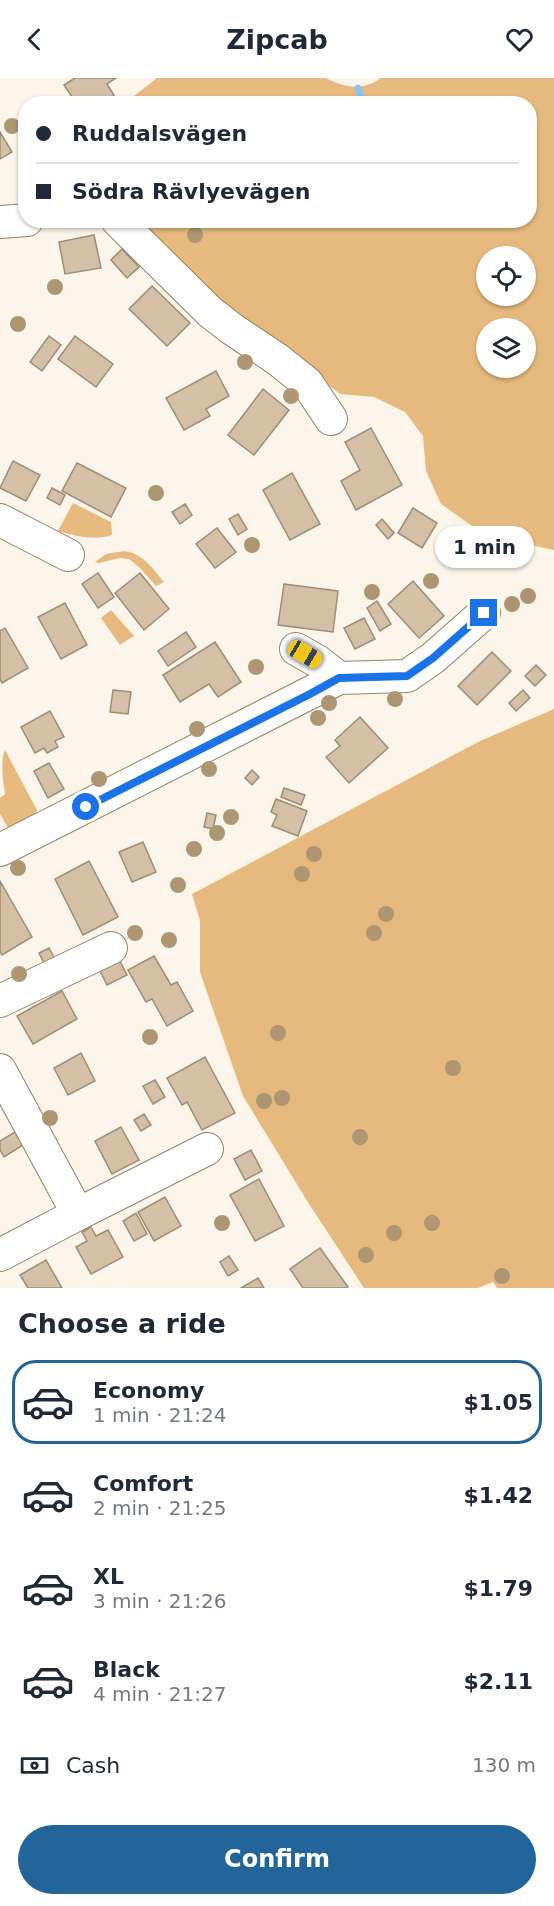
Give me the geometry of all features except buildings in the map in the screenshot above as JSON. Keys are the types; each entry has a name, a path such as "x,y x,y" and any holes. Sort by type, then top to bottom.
{"street":[{"path":"0,222 18,221"},
{"path":"125,228 210,312 298,375 313,389 332,419"},
{"path":"0,520 68,555"},
{"path":"0,850 339,678 407,676 433,658 484,613"},
{"path":"296,649 339,678"},
{"path":"0,1001 111,948"},
{"path":"0,1070 78,1214"},
{"path":"0,1256 207,1149"}],"shaded area":[{"path":"157,78 326,78 354,87 367,85 381,78 554,78 554,550 504,539 475,528 441,504 426,471 423,436 405,412 374,397 340,394 232,311 138,228 537,228 537,96 134,96"},
{"path":"73,503 111,522 112,535 92,538 58,531"},
{"path":"124,551 142,558 164,582 156,586 129,559 95,562 106,554"},
{"path":"111,610 134,636 120,645 101,618"},
{"path":"554,709 554,1288 497,1288 493,1282 478,1288 364,1288 243,1096 200,972 200,921 192,894 478,742"},
{"path":"5,750 37,810 34,818 10,831 0,814 0,798 5,794 2,766"}],"waterway":[{"path":"358,88 360,96"}],"route":[{"path":"86,807 339,678 407,676 421,668 484,613"}]}
